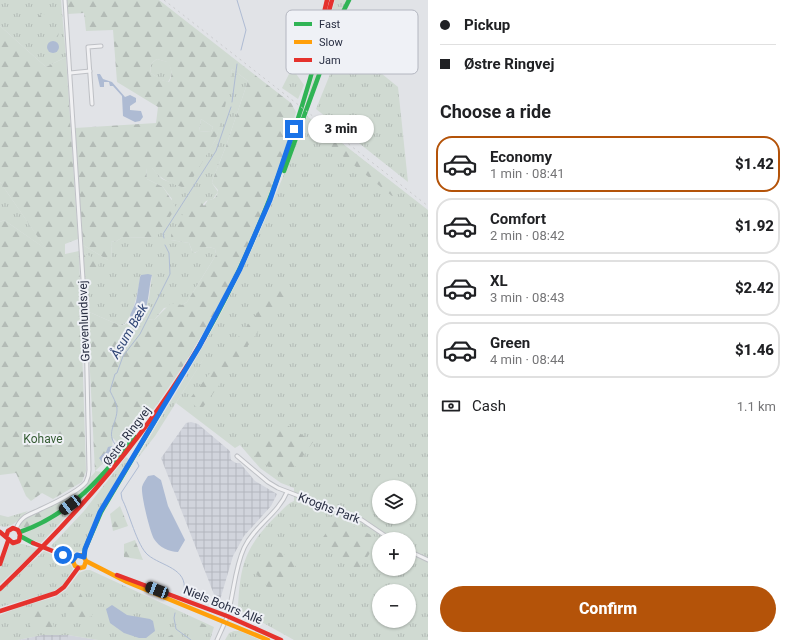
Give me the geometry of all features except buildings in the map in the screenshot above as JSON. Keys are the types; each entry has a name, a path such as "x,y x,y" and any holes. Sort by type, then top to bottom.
{"main road":[{"path":"325,10 327,0"},
{"name":"Østre Ringvej","path":"329,10 332,0"},
{"path":"344,10 349,0"},
{"path":"270,200 295,143 320,74"},
{"name":"Østre Ringvej","path":"0,589 33,559 78,511 129,451 168,397 224,301 270,200 311,75"},
{"path":"0,611 56,593 64,587 78,568 84,567 85,549 100,512 150,432 168,397"},
{"path":"0,531 19,532 47,520 80,498 97,482 149,424"},
{"path":"0,531 12,543 32,543 62,554 76,556 80,554 85,559"},
{"path":"0,564 8,531"},
{"path":"18,542 19,532"},
{"path":"19,532 32,543"},
{"path":"62,554 72,561 78,568"},
{"path":"72,561 76,556"},
{"name":"Niels Bohrs Allé","path":"85,559 96,567 127,582 268,640"},
{"name":"Niels Bohrs Allé","path":"84,567 96,567"},
{"name":"Niels Bohrs Allé","path":"111,574 129,579 227,616 281,640"},
{"path":"127,582 220,618 227,616"},
{"path":"225,623 233,622 276,640"}],"street":[{"name":"Grevenlundsvej","path":"19,532 20,521 27,514 40,510 82,485 88,477 89,470 86,326 65,0"},
{"path":"92,104 88,47 101,46"},
{"path":"70,73 90,71"},
{"name":"Kroghs Park","path":"237,456 268,482 287,492 362,520 380,532"},
{"name":"Kroghs Park","path":"217,640 225,623 238,562 244,546 260,525 283,501 287,492"},
{"path":"416,554 428,560"}],"shaded area":[{"path":"191,422 198,424 230,451 231,460 236,463 240,463 255,481 277,494 271,506 244,536 233,556 220,600 215,597 161,458 186,423"},
{"path":"42,635 68,635 67,640 18,640"},
{"path":"68,635 98,640 67,640"}],"green space":[{"path":"0,0 61,0 66,57 46,67 0,26"},
{"path":"67,0 159,0 291,103 296,112 282,157 248,246 204,332 179,373 123,448 113,438 111,456 95,471 103,472 66,506 43,521 22,529 19,527 22,520 62,500 80,488 95,472 87,311 121,326 126,324 130,319 132,321 138,321 140,318 154,320 171,303 182,305 187,302 216,255 215,249 209,247 193,253 189,243 171,240 171,235 192,198 198,197 204,206 208,200 214,198 217,194 218,190 212,183 213,179 248,81 232,69 225,107 216,139 188,186 185,188 171,183 159,176 152,168 146,168 147,179 163,187 176,207 160,233 153,238 123,237 115,242 111,241 112,260 108,260 83,245 75,128 156,123 158,107 117,82 113,30 86,31 84,13 68,14","holes":["157,59 167,62 170,67 171,76 169,82 162,80 151,73 151,65","201,119 213,127 211,132 199,131"]},
{"path":"335,0 348,0 344,10 332,10"},
{"path":"41,14 45,14 47,15 47,23 41,24 38,21 38,17"},
{"name":"Kohave","path":"0,26 46,67 66,57 78,239 65,244 65,254 79,251 86,471 82,482 53,499 42,493 31,501 26,496 16,473 0,475 0,222 4,220 46,249 0,182"},
{"path":"52,30 56,30 58,34 56,38 52,38 50,36 50,32"},
{"path":"157,59 168,62 171,69 171,74 168,82 161,80 151,73 151,65"},
{"path":"232,69 248,81 213,179 212,183 218,192 213,199 206,201 171,240 189,243 192,251 195,253 209,247 215,249 216,255 187,302 182,305 164,308 154,320 140,318 149,298 152,275 141,275 132,312 125,324 121,326 87,311 85,285 90,284 98,261 83,253 83,245 108,260 112,260 111,241 115,242 123,237 153,238 172,199 163,187 147,179 146,168 152,168 162,179 185,188 216,139"},
{"path":"289,74 296,74 304,85 298,99 282,88"},
{"path":"314,74 319,74 307,105 306,104"},
{"path":"330,74 382,74 398,87 408,182 316,109"},
{"path":"307,116 428,210 428,640 294,640 238,609 240,580 246,557 251,547 266,526 287,505 294,501 294,488 281,483 260,468 240,445 235,448 176,403 211,347 155,436 137,459 195,361 227,302 275,197"},
{"path":"201,119 213,127 211,132 199,131"},
{"path":"316,123 404,192 392,196 313,132"},
{"path":"0,182 47,250 4,220 0,222"},
{"path":"83,253 98,260 99,271 90,284 85,285"},
{"path":"280,284 287,292 201,410 188,401"},
{"path":"284,423 313,442 286,480 252,454"},
{"path":"126,457 130,460 95,517 83,551 67,553 51,546 84,511"},
{"path":"95,486 41,543 24,537 23,533 49,521"},
{"path":"120,506 128,526 113,531 110,514"},
{"path":"28,511 12,525 4,527 0,526 0,515 8,517"},
{"path":"337,518 372,536 372,550 357,573 321,540"},
{"path":"135,540 143,560 124,557 124,544"},
{"path":"10,544 23,544 38,549 0,584 0,569"},
{"path":"274,550 300,561 272,592 252,569"},
{"path":"44,551 68,561 73,569 63,585 52,592 0,607 0,591"},
{"path":"90,570 214,627 210,640 98,640 68,635 42,635 18,640 0,640 0,615 20,607 55,597 66,590 79,573"},
{"path":"77,587 93,616 66,622 66,596"},
{"path":"48,605 54,628 27,632 35,608"},
{"path":"197,621 210,627 200,635 187,627"},
{"path":"240,631 260,640 225,640 229,633"},
{"path":"175,633 184,640 162,640"}],"water":[{"path":"55,41 58,42 58,52 51,53 48,52 47,45 48,42"},
{"path":"97,74 100,74 103,79 112,82 125,97 130,95 136,98 136,102 130,106 130,110 141,111 143,117 140,121 135,122 123,116 122,96 113,86 110,86 109,82 104,82 104,87 100,87"},
{"path":"287,123 290,125 285,137 283,129"},
{"path":"141,275 152,275 148,301 140,319 135,322 132,321 130,315 136,302 140,277"},
{"path":"116,446 118,451 106,463 102,462 99,458 106,452 108,447"},
{"path":"154,475 161,480 168,506 185,540 178,552 161,547 154,539 150,529 144,506 142,487 148,476"},
{"path":"112,605 127,615 150,619 153,621 155,631 146,638 139,638 124,633 110,623 106,609"}],"waterway":[{"name":"Åsum Bæk","path":"237,0 246,30 241,50"},
{"name":"Åsum Bæk","path":"232,102 237,64"},
{"name":"Åsum Bæk","path":"164,238 163,234 216,151 231,107"},
{"name":"Åsum Bæk","path":"120,449 115,444 111,434 117,414 117,408 110,391 115,374 117,373 123,356 140,334 170,274 169,253 165,245"},
{"name":"Åsum Bæk","path":"137,462 139,466 121,493 122,499 144,551 153,559 178,572 184,583 184,591"},
{"name":"Åsum Bæk","path":"175,613 174,618 176,629 191,640"}],"railway":[{"path":"164,0 428,206"}],"traffic: fast":[{"path":"344,10 349,0"},
{"path":"204,338 239,271 269,202 294,131 311,74"},
{"path":"284,171 319,74"},
{"path":"84,557 85,549 101,512 160,412"},
{"path":"20,532 38,525 70,505 97,480 135,437"},
{"path":"20,536 33,543"}],"traffic: slow":[{"path":"60,554 73,561"},
{"path":"86,561 84,567 80,568 75,566 73,561 76,556 83,555 86,561 127,582 268,640"}],"traffic: jam":[{"path":"325,10 327,0"},
{"path":"329,10 332,0"},
{"path":"0,589 57,532 111,471 160,407 204,338"},
{"path":"0,532 13,543 19,541 20,535 18,530 13,528 8,531 6,537"},
{"path":"0,564 8,541"},
{"path":"33,543 60,554"},
{"path":"0,611 56,593 64,587 78,568"},
{"path":"117,575 227,616 281,640"}],"route":[{"path":"63,555 72,561 77,555 80,554 84,557 85,549 100,512 150,432 168,397 199,347 221,307 254,239 270,200 282,169 294,129"}]}
